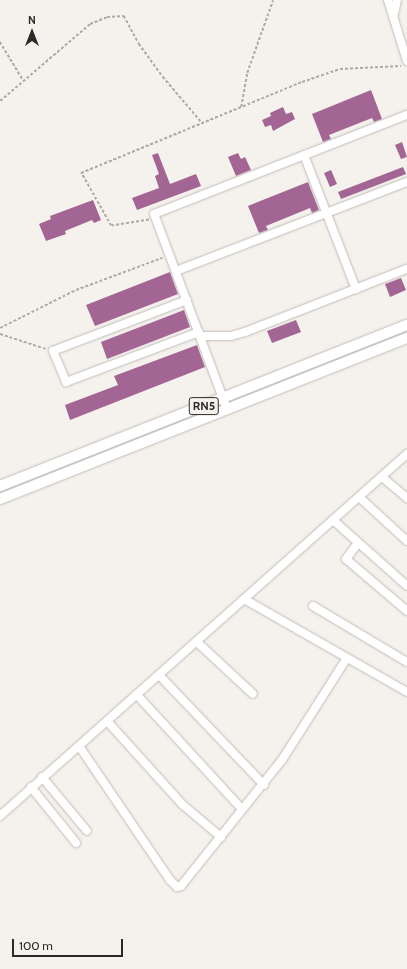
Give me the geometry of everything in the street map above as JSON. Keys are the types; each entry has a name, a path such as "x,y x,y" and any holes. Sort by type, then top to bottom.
{"main road":[{"name":"RN5","path":"0,486 407,324"},
{"name":"RN5","path":"0,499 407,338"}],"street":[{"path":"388,0 407,61"},
{"path":"393,15 397,0"},
{"path":"227,409 154,214 304,155 406,118"},
{"path":"304,155 356,289"},
{"path":"176,271 407,182"},
{"path":"187,300 53,351 66,382 200,334 220,337 245,332 407,270"},
{"path":"0,816 42,777 197,642 407,454"},
{"path":"382,477 407,498"},
{"path":"359,497 407,541"},
{"path":"333,520 407,586"},
{"path":"358,543 346,558 407,611"},
{"path":"244,599 407,692"},
{"path":"313,606 407,662"},
{"path":"197,642 253,694"},
{"path":"79,746 174,885 184,885 242,809 264,785 347,658"},
{"path":"159,675 264,785"},
{"path":"137,695 242,809"},
{"path":"107,721 183,805 220,837"},
{"path":"42,777 87,831"},
{"path":"31,787 76,843"}],"path":[{"path":"241,107 247,73 273,0"},
{"path":"0,101 90,24 107,17 124,16 163,77 202,123"},
{"path":"0,42 23,80"},
{"path":"156,219 111,226 81,173 241,107 340,69 407,66"},
{"path":"0,328 76,290 170,255"},
{"path":"0,334 53,351"}],"building":[{"path":"371,90 382,119 374,122 372,118 329,135 331,139 323,142 312,114"},
{"path":"283,107 286,114 292,112 295,119 273,131 271,125 265,127 262,120 271,116 270,113"},
{"path":"402,142 407,157 401,159 395,145"},
{"path":"158,153 170,184 196,174 201,186 137,210 132,198 159,188 155,176 159,174 152,155"},
{"path":"238,153 241,159 245,157 251,170 236,176 228,157"},
{"path":"403,167 406,174 341,199 338,192"},
{"path":"331,170 337,184 330,187 324,173"},
{"path":"308,182 319,210 312,213 310,208 266,226 268,230 259,233 248,206"},
{"path":"93,200 101,220 94,223 92,220 65,231 66,234 46,241 39,224 51,219 50,216"},
{"path":"170,272 178,294 95,326 86,305"},
{"path":"401,278 406,290 390,297 385,284"},
{"path":"184,310 190,327 107,359 101,342"},
{"path":"296,320 301,332 272,343 267,331"},
{"path":"197,345 205,367 70,420 65,405 118,385 114,376"}]}
